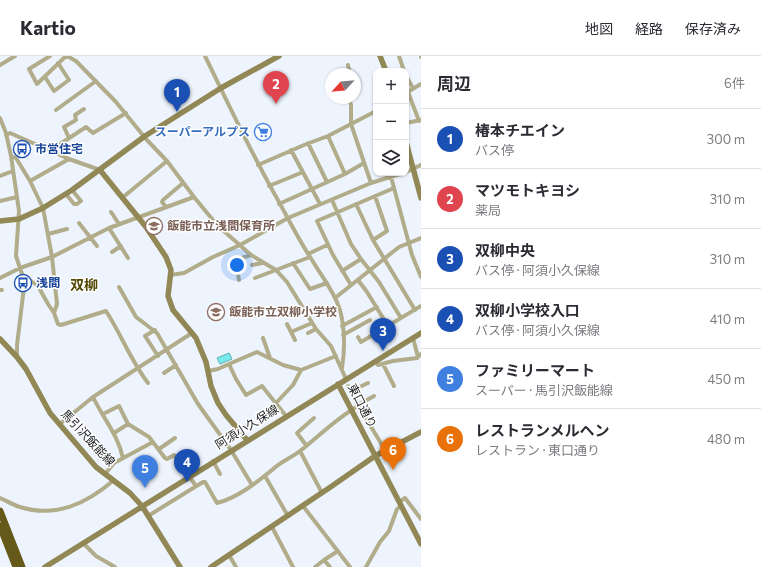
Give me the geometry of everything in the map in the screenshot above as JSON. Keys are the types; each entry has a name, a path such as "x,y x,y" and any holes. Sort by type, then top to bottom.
{"highway":[{"path":"0,511 22,567"},
{"path":"0,526 16,567"}],"street":[{"path":"0,65 15,56"},
{"path":"50,56 29,69 37,84 66,56 76,61 96,80 167,162 217,225 251,255 262,263 276,270 290,285 312,323 336,356 346,379"},
{"path":"205,56 269,186 335,298 340,312 343,335 344,346 342,368"},
{"path":"0,221 19,219 43,208 72,190 145,136 221,88 278,56"},
{"path":"380,56 385,68"},
{"path":"399,56 403,68"},
{"path":"45,77 54,91 69,80 58,63"},
{"path":"56,110 96,80"},
{"path":"409,81 413,88"},
{"path":"409,91 421,84"},
{"path":"409,96 420,120 409,122"},
{"path":"351,104 352,124 371,183"},
{"path":"69,138 64,127 76,120 75,115 84,109"},
{"path":"51,150 86,126 93,133 126,113"},
{"path":"258,165 291,150 328,136 373,113"},
{"path":"0,119 11,156 19,219 16,256 23,274 24,293 16,357"},
{"path":"6,135 10,133 69,159 100,170 139,218 157,242 170,264 168,296 170,303 173,310 192,333 202,351 211,386 218,403 226,416 247,440"},
{"path":"328,136 345,174"},
{"path":"308,143 327,182"},
{"path":"291,150 320,204"},
{"path":"409,154 421,198"},
{"path":"11,156 16,158 30,181 43,208 52,257 57,304 54,313"},
{"path":"30,181 69,159"},
{"path":"122,198 167,162"},
{"path":"279,204 345,174 364,162"},
{"path":"409,171 421,165"},
{"path":"0,176 13,171"},
{"path":"269,186 303,172"},
{"path":"170,275 184,273 240,245 288,218 388,176"},
{"path":"390,176 408,242 421,277"},
{"path":"166,208 162,202 163,200 183,183"},
{"path":"351,285 327,244 317,220 394,188"},
{"path":"66,194 74,204 77,204 81,201 72,190"},
{"path":"374,240 387,232 375,196"},
{"path":"0,201 17,197"},
{"path":"0,278 20,268 52,257 109,228 194,197"},
{"path":"332,200 351,244 379,282 401,318"},
{"path":"356,204 384,258 415,310"},
{"path":"111,212 119,224"},
{"path":"79,223 91,237 96,246"},
{"path":"109,228 128,258"},
{"path":"48,234 66,229"},
{"path":"335,298 399,247 408,242 421,238"},
{"path":"255,278 309,256 327,244"},
{"path":"112,252 121,246"},
{"path":"239,280 235,260 251,255"},
{"path":"342,271 361,259"},
{"path":"252,265 262,263"},
{"path":"293,263 310,289 327,283"},
{"path":"23,274 38,286 54,313 58,324 61,325 106,311 137,370 148,383"},
{"path":"358,280 388,326"},
{"path":"119,287 136,317 157,333 198,404 231,450 252,485"},
{"path":"358,337 361,342 421,306"},
{"path":"342,326 377,307"},
{"path":"343,335 370,320"},
{"path":"291,332 312,323"},
{"path":"287,324 295,340"},
{"path":"308,334 316,329"},
{"path":"154,330 145,336 158,356"},
{"path":"60,424 93,397 137,370 192,333"},
{"name":"阿須小久保線","path":"45,567 213,461 421,333"},
{"path":"263,338 270,358"},
{"path":"376,361 378,365 420,356 413,338"},
{"name":"馬引沢飯能線","path":"0,339 26,369 50,413 96,467 130,493 142,506 180,567"},
{"path":"208,371 218,369 255,352 283,365 301,370 336,356"},
{"path":"229,364 246,395 262,386 286,416"},
{"path":"383,364 394,386"},
{"path":"164,373 176,365"},
{"path":"276,402 294,386 301,370"},
{"path":"351,391 368,383"},
{"name":"東口通り","path":"338,384 421,544"},
{"path":"348,386 358,406 385,450"},
{"path":"148,516 203,482 205,482 218,503 228,500 265,476 272,469 300,451 352,410 374,396"},
{"path":"93,397 114,433 123,458"},
{"path":"103,414 119,406 128,424 149,437 166,459 174,455 196,486"},
{"path":"306,446 297,433 314,418"},
{"path":"114,433 128,424"},
{"path":"211,567 220,565 229,555 375,456 421,432"},
{"path":"158,450 175,438"},
{"path":"105,474 114,463 153,442"},
{"path":"300,451 322,493"},
{"path":"213,461 220,474"},
{"path":"265,476 288,516"},
{"path":"0,498 19,507 40,511 56,511 73,506 91,497 102,491 114,480"},
{"path":"366,567 380,542 389,531 397,509 405,498 421,519"},
{"path":"302,506 350,567"},
{"path":"272,527 293,567"},
{"path":"83,543 96,556 115,567"},
{"path":"315,567 338,551"},
{"path":"229,555 236,567"},
{"path":"324,560 330,567"}],"water":[{"path":"229,353 232,359 220,364 217,358"}],"place":[{"name":"マツモトキヨシ","path":"276,104"},
{"name":"椿本チエイン","path":"177,112"},
{"name":"スーパーアルプス","path":"263,132"},
{"name":"市営住宅","path":"22,149"},
{"name":"飯能市立浅間保育所","path":"154,226"},
{"name":"浅間","path":"23,283"},
{"name":"飯能市立双柳小学校","path":"216,312"},
{"name":"双柳中央","path":"383,351"},
{"name":"レストランメルヘン","path":"393,470"},
{"name":"双柳小学校入口","path":"187,482"},
{"name":"ファミリーマート","path":"145,488"}],"district":[{"name":"双柳","path":"84,285"}]}
